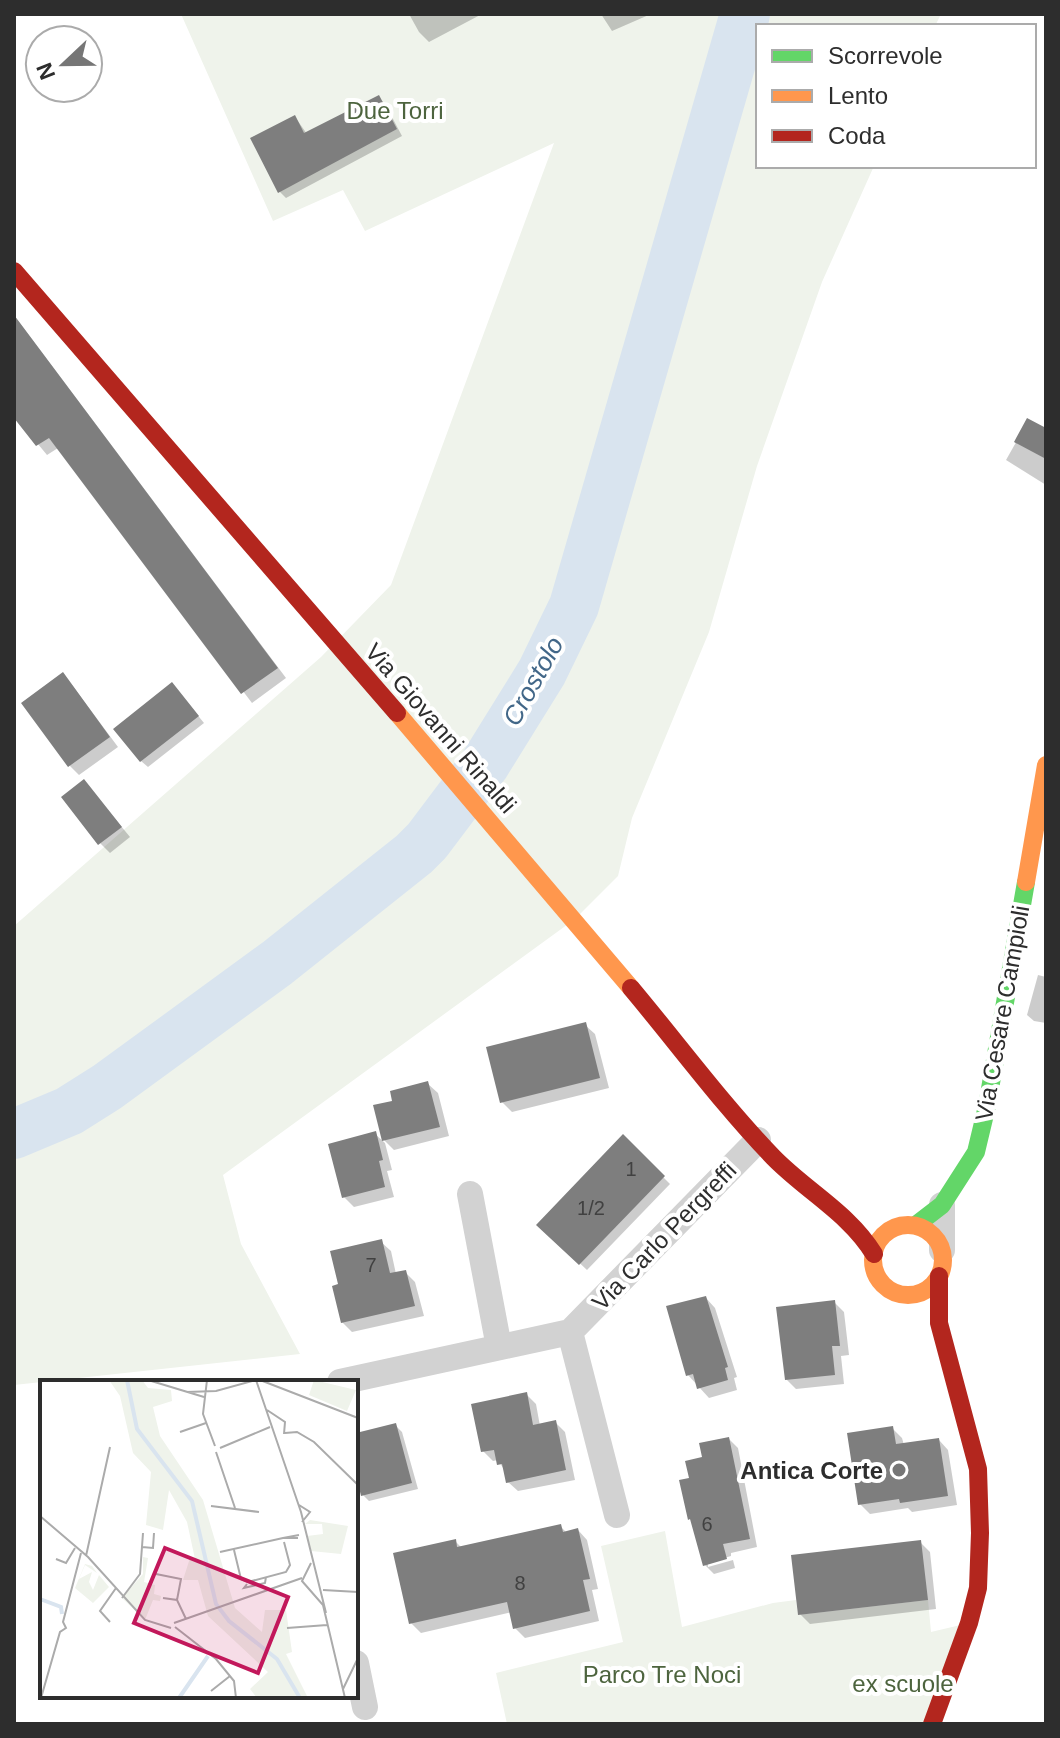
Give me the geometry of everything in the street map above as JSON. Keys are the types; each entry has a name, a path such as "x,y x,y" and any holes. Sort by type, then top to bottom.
{"street":[{"name":"Via Giovanni Rinaldi","path":"14,271 528,864 758,1140 801,1184 838,1210"},
{"name":"Via Cesare Campioli","path":"910,1225 942,1205 976,1152 987,1106 1046,765"},
{"name":"Via Carlo Pergreffi","path":"570,1332 758,1140"},
{"path":"470,1194 499,1347"},
{"path":"932,1724 969,1623 978,1588 980,1547 978,1469 939,1323 942,1205"},
{"path":"838,1210 868,1223 910,1225 928,1231 941,1263"},
{"path":"838,1210 862,1232 874,1254 874,1264 882,1283 900,1294 926,1325 948,1364"},
{"path":"874,1254 885,1235 894,1228 910,1225"},
{"path":"900,1294 923,1291 941,1263"},
{"path":"349,1380 570,1332 617,1515"},
{"path":"358,1673 365,1707"}],"green space":[{"name":"Due Torri","path":"181,14 941,14 936,24 756,24 756,168 873,168 822,282 757,466 709,632 632,818 618,876 575,919 223,1175 241,1244 300,1354 14,1385 14,926 321,657 391,585 554,143 365,231 343,190 273,221"},
{"path":"665,1531 682,1627 796,1600 798,1615 928,1600 931,1632 969,1623 932,1724 507,1724 496,1673 623,1642 601,1546"}],"building":[{"path":"379,95 397,129 278,193 250,138 295,115 304,133"},
{"path":"14,315 278,668 241,694 49,438 36,446 14,418"},
{"path":"1027,418 1046,428 1046,459 1014,442"},
{"path":"63,672 110,737 68,767 21,703"},
{"path":"172,682 199,716 140,762 113,729"},
{"path":"84,779 122,827 98,845 61,797"},
{"path":"586,1022 600,1078 500,1103 486,1047"},
{"path":"428,1081 440,1127 382,1141 373,1105 392,1101 390,1091"},
{"path":"376,1131 385,1187 342,1198 328,1144"},
{"path":"623,1134 665,1176 579,1265 536,1225"},
{"path":"382,1239 390,1273 406,1270 415,1306 341,1323 332,1286 338,1284 330,1251"},
{"path":"706,1296 728,1367 725,1368 728,1380 697,1389 693,1374 686,1376 666,1306"},
{"path":"835,1300 840,1346 832,1346 835,1375 785,1380 776,1307"},
{"path":"527,1392 533,1425 556,1420 566,1470 506,1483 502,1464 497,1465 494,1450 481,1452 471,1404"},
{"path":"396,1423 412,1483 361,1496 358,1483 358,1432"},
{"name":"Antica Corte","path":"893,1426 896,1444 939,1438 948,1496 858,1505 847,1433"},
{"path":"729,1437 750,1539 723,1544 727,1559 703,1566 679,1480 689,1478 685,1461 702,1457 699,1443"},
{"path":"561,1524 563,1532 578,1528 590,1579 583,1580 590,1611 513,1629 507,1602 409,1624 393,1553 456,1539 457,1547"},
{"path":"921,1540 928,1600 798,1615 791,1555"}],"waterway":[{"name":"Crostolo","path":"14,1134 69,1111 107,1087 277,963 414,854 485,764 542,672 574,606 745,14"}],"traffic: fast":[{"path":"916,1225 942,1205 976,1152 987,1106 1026,882"}],"traffic: slow":[{"path":"397,713 631,988"},
{"path":"1026,882 1046,765"},
{"path":"908,1225 927,1231 937,1241 943,1260 937,1279 927,1289 908,1295 889,1289 879,1279 873,1260 879,1241 889,1231 908,1225"}],"traffic: jam":[{"path":"14,271 397,713"},
{"path":"631,988 754,1137 852,1226 874,1254"},
{"path":"932,1724 969,1623 978,1588 980,1533 978,1469 939,1323 939,1276"}],"place":[{"name":"Antica Corte","path":"899,1470"}],"park label":[{"name":"Parco Tre Noci","path":"662,1674"},
{"name":"ex scuole","path":"903,1683"}]}
